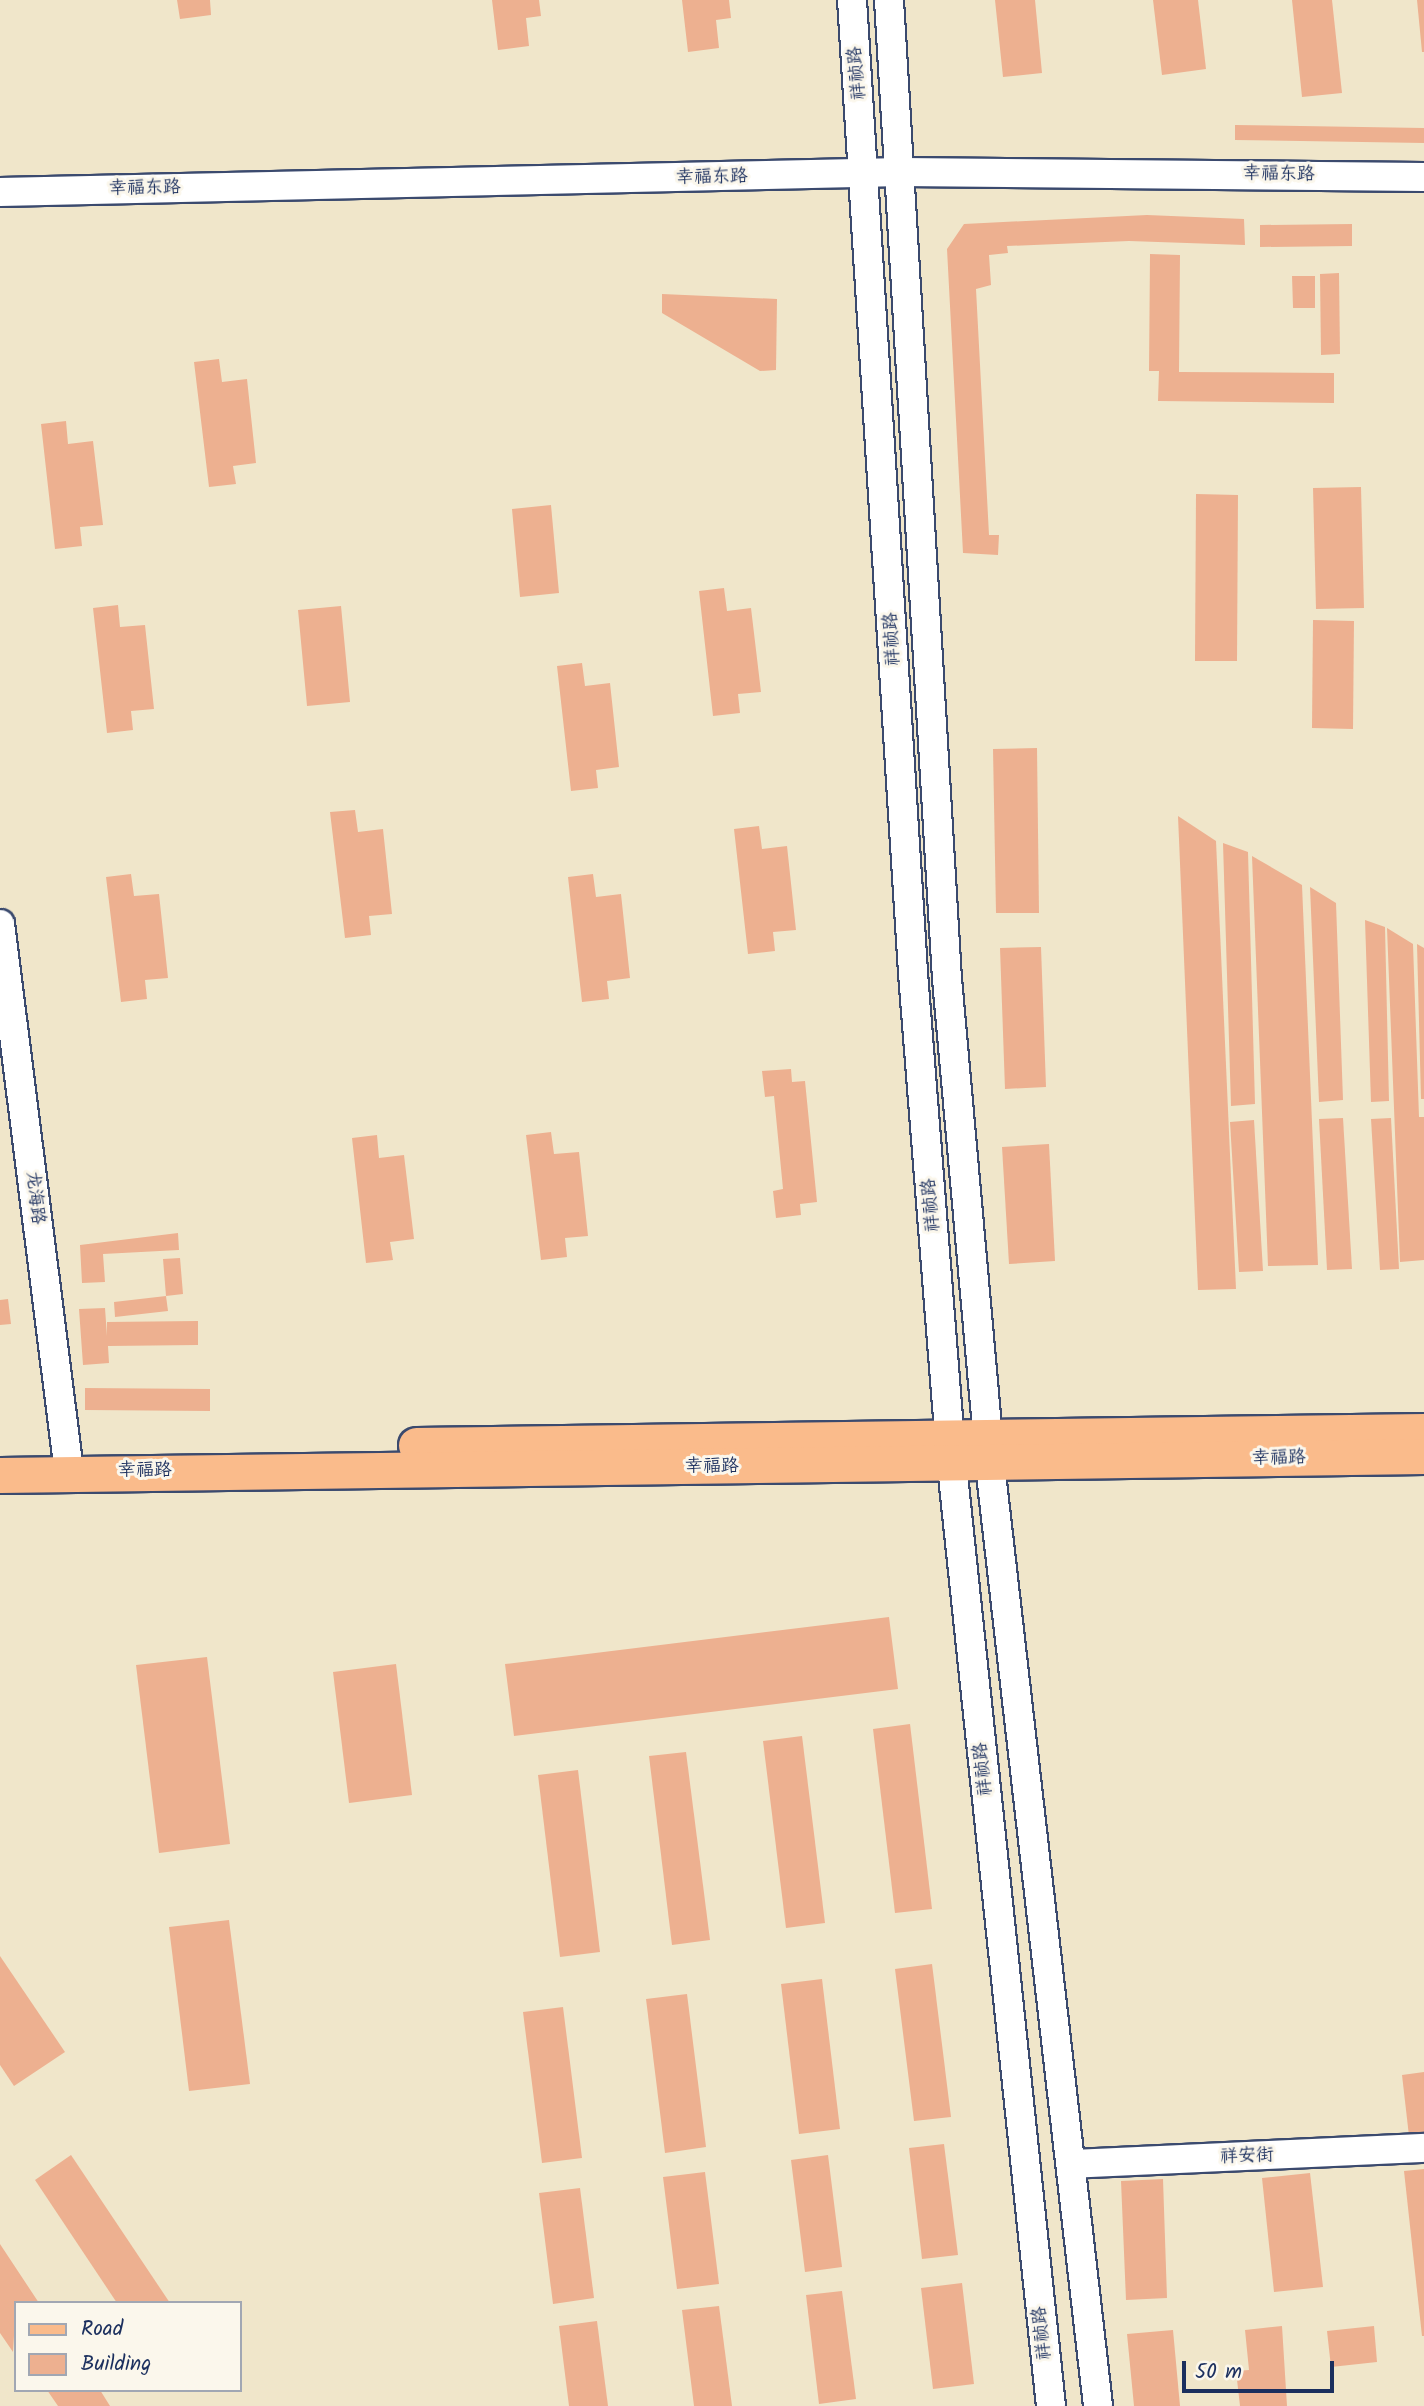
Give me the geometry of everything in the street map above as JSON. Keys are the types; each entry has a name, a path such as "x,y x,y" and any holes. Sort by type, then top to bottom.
{"main road":[{"name":"幸福路","path":"989,1452 1424,1431"},
{"name":"幸福路","path":"0,1452 67,1460 951,1452 1424,1456"},
{"name":"幸福路","path":"0,1475 67,1460"}],"street":[{"name":"祥祯路","path":"852,0 866,175 913,973 951,1452 1051,2406"},
{"name":"祥祯路","path":"889,0 902,172 947,979 989,1452 1098,2406"},
{"name":"幸福东路","path":"0,192 866,175 902,172 1424,177"},
{"name":"龙海路","path":"0,924 67,1460"},
{"name":"祥安街","path":"1071,2164 1424,2148"}],"building":[{"path":"177,0 210,0 211,15 180,19"},
{"path":"492,0 539,0 541,16 526,18 529,46 498,50"},
{"path":"682,0 729,0 731,18 716,20 719,48 688,52"},
{"path":"995,0 1035,0 1042,73 1003,77"},
{"path":"1153,0 1198,0 1206,69 1162,75"},
{"path":"1292,0 1332,0 1342,93 1302,97"},
{"path":"1417,0 1424,0 1424,52 1422,52"},
{"path":"1235,125 1424,128 1424,143 1235,140"},
{"path":"1147,215 1244,219 1245,245 1129,241 1007,246 1008,253 989,255 991,285 976,289 989,535 999,535 998,555 963,553 947,249 964,224"},
{"path":"1352,224 1352,246 1260,247 1260,225"},
{"path":"1150,254 1180,255 1179,372 1334,373 1334,403 1158,401 1159,371 1149,371"},
{"path":"1339,273 1340,354 1321,355 1320,274"},
{"path":"1292,276 1315,276 1315,308 1293,308"},
{"path":"662,294 777,299 776,370 760,371 662,313"},
{"path":"219,359 222,382 247,379 256,463 233,466 236,484 209,487 194,362"},
{"path":"66,421 68,444 93,441 103,525 80,527 82,546 55,549 41,424"},
{"path":"1361,487 1364,608 1316,609 1313,488"},
{"path":"1196,494 1238,495 1237,661 1195,661"},
{"path":"551,505 559,593 520,597 512,509"},
{"path":"724,588 727,611 751,608 761,692 738,694 740,713 713,716 699,591"},
{"path":"118,605 120,627 145,625 154,709 131,711 133,730 107,733 93,608"},
{"path":"341,606 350,702 307,706 298,610"},
{"path":"1313,620 1354,621 1353,729 1312,728"},
{"path":"582,663 585,686 610,683 619,767 596,770 598,788 571,791 557,666"},
{"path":"1037,748 1039,913 996,913 993,749"},
{"path":"355,810 358,832 383,829 392,914 369,916 371,935 345,938 330,812"},
{"path":"1178,816 1216,841 1236,1289 1198,1290"},
{"path":"759,826 762,849 787,846 796,930 773,932 775,951 748,954 734,829"},
{"path":"1223,843 1248,852 1255,1104 1231,1106"},
{"path":"1252,856 1302,885 1318,1265 1268,1266"},
{"path":"131,874 134,896 159,894 168,978 145,980 147,999 121,1002 106,877"},
{"path":"593,874 596,897 621,894 630,978 607,981 609,999 582,1002 568,877"},
{"path":"1310,887 1336,903 1343,1100 1319,1102"},
{"path":"1365,920 1385,927 1389,1101 1371,1102"},
{"path":"1387,928 1413,944 1419,1117 1424,1117 1424,1260 1400,1262"},
{"path":"1417,944 1424,948 1424,1099 1421,1099"},
{"path":"1041,947 1046,1087 1005,1089 1000,948"},
{"path":"791,1069 792,1082 805,1081 817,1202 800,1204 801,1215 776,1218 773,1191 783,1189 774,1096 765,1097 762,1071"},
{"path":"1343,1118 1352,1269 1327,1270 1319,1119"},
{"path":"1391,1118 1399,1269 1380,1270 1371,1119"},
{"path":"1254,1120 1263,1271 1239,1272 1230,1122"},
{"path":"551,1132 554,1154 579,1152 588,1236 565,1238 567,1257 541,1260 526,1135"},
{"path":"377,1135 379,1158 404,1155 414,1239 390,1242 393,1260 366,1263 352,1138"},
{"path":"1049,1144 1055,1261 1009,1264 1002,1147"},
{"path":"178,1233 179,1250 103,1254 105,1282 82,1283 80,1245"},
{"path":"180,1258 183,1294 166,1296 163,1259"},
{"path":"166,1296 168,1311 115,1317 114,1302"},
{"path":"8,1299 11,1324 0,1325 0,1300"},
{"path":"105,1308 107,1336 107,1322 198,1321 198,1345 108,1346 109,1363 83,1365 79,1309"},
{"path":"85,1388 210,1389 210,1411 85,1410"},
{"path":"889,1617 898,1689 514,1736 505,1664"},
{"path":"207,1657 230,1844 159,1853 136,1665"},
{"path":"396,1664 412,1795 349,1803 333,1672"},
{"path":"910,1724 932,1909 895,1913 873,1729"},
{"path":"802,1736 825,1923 786,1928 763,1741"},
{"path":"686,1752 710,1940 672,1945 649,1756"},
{"path":"578,1770 600,1952 560,1957 538,1775"},
{"path":"229,1920 250,2084 189,2091 169,1927"},
{"path":"0,1956 65,2052 14,2086 0,2065"},
{"path":"932,1964 951,2117 914,2121 895,1969"},
{"path":"822,1979 840,2129 799,2134 781,1984"},
{"path":"687,1994 706,2147 665,2153 646,1999"},
{"path":"563,2007 582,2158 542,2163 523,2012"},
{"path":"1424,2072 1424,2134 1409,2136 1402,2075"},
{"path":"944,2144 958,2255 922,2259 909,2148"},
{"path":"71,2155 169,2301 116,2301 35,2180"},
{"path":"828,2155 842,2267 805,2272 791,2160"},
{"path":"1424,2169 1424,2336 1422,2336 1404,2171"},
{"path":"705,2172 719,2284 677,2289 663,2177"},
{"path":"1310,2173 1323,2287 1274,2292 1262,2178"},
{"path":"1163,2179 1167,2298 1126,2300 1121,2181"},
{"path":"580,2188 594,2298 553,2304 539,2193"},
{"path":"0,2244 38,2301 14,2301 13,2352 0,2333"},
{"path":"962,2283 974,2384 933,2389 921,2288"},
{"path":"842,2291 856,2399 819,2404 806,2295"},
{"path":"719,2306 732,2406 694,2406 682,2310"},
{"path":"597,2321 608,2406 569,2406 559,2326"},
{"path":"1282,2326 1287,2406 1240,2406 1236,2371 1249,2370 1245,2330"},
{"path":"1374,2326 1377,2362 1331,2367 1327,2331"},
{"path":"1173,2330 1180,2406 1134,2406 1127,2334"},
{"path":"48,2392 101,2392 110,2406 58,2406"}]}
